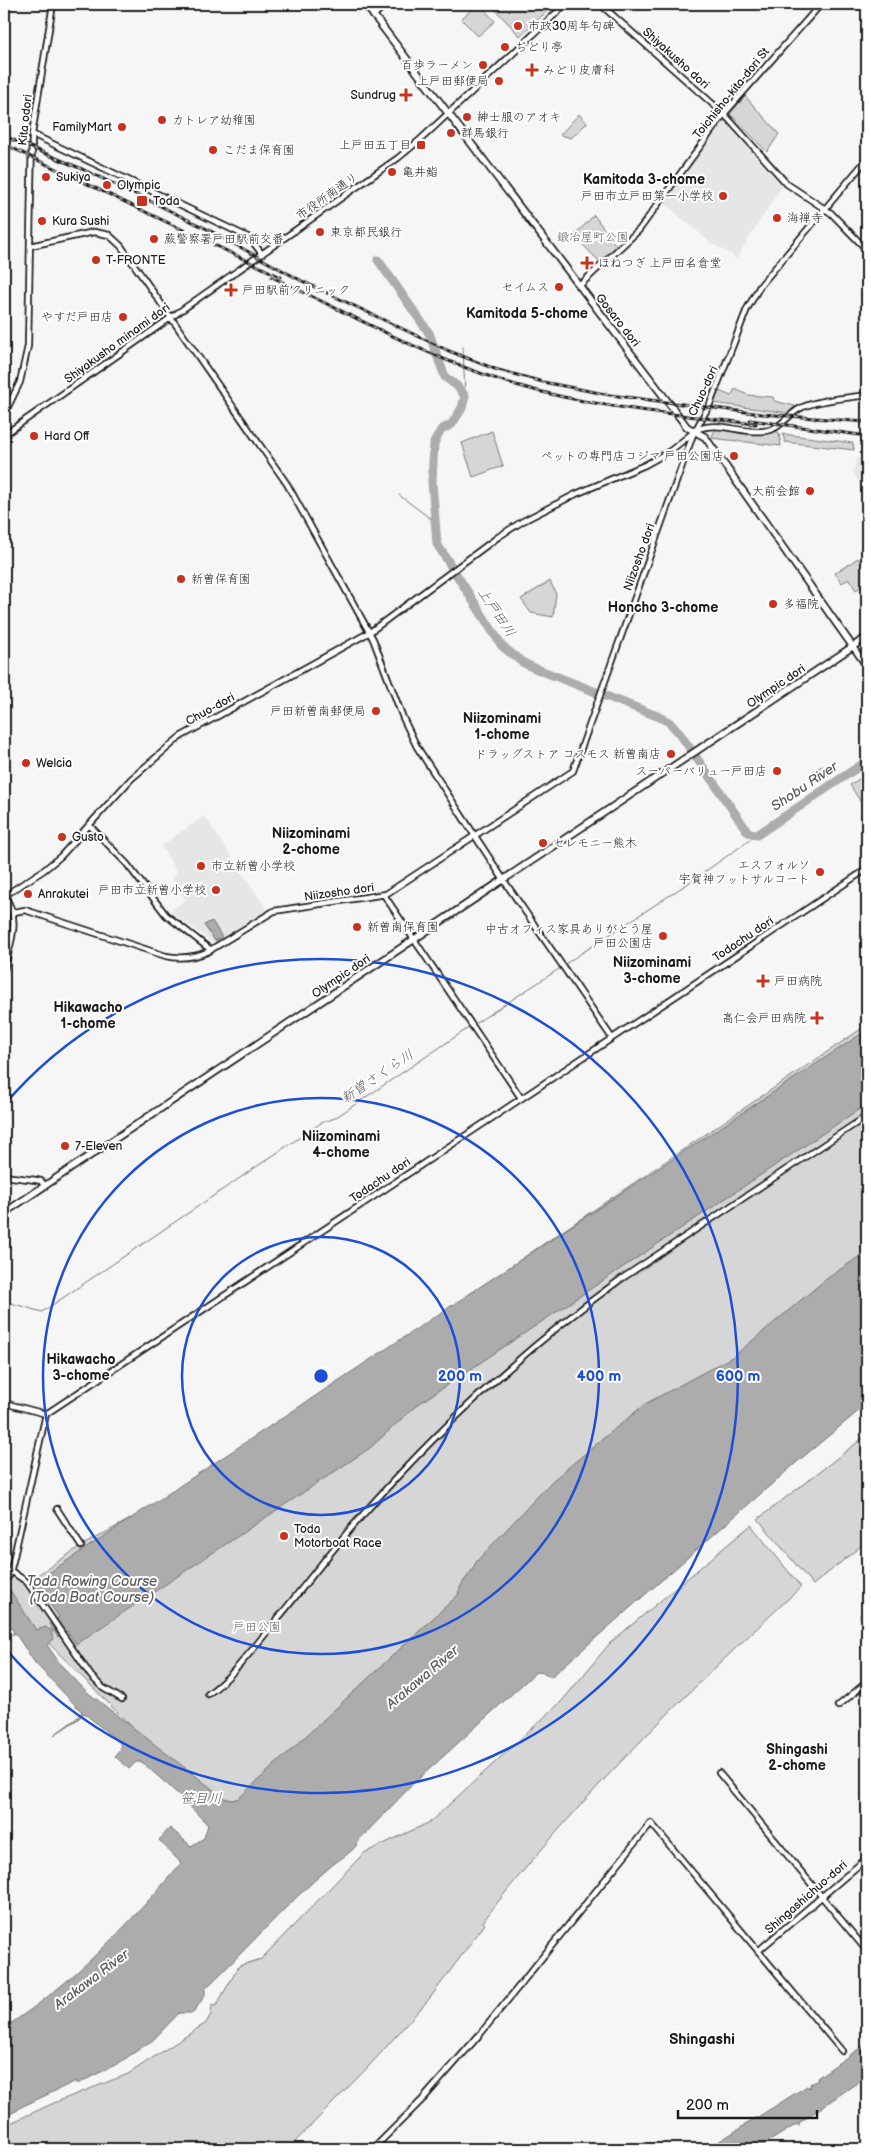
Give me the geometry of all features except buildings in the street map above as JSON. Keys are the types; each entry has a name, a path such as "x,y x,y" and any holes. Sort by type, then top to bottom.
{"main road":[{"name":"Gosaro dori","path":"365,4 687,427 705,437 853,647"},
{"name":"Olympic dori","path":"4,1213 867,637"}],"street":[{"name":"Kita odori","path":"4,415 20,382 28,346 32,134 53,4"},
{"path":"373,16 386,4"},
{"path":"170,317 398,158 566,4"},
{"name":"Shiyakusho dori","path":"600,4 724,114 787,184 831,213 867,250"},
{"name":"Toichisho-kita-dori St","path":"579,286 638,230 724,114 820,4"},
{"path":"32,134 250,238 262,254"},
{"name":"Chuo-dori","path":"4,896 51,865 90,826 131,779 180,737 370,632 523,520 576,494 654,461 670,451 694,431 717,389 753,297 760,286 867,159"},
{"path":"30,246 90,232 109,235 121,246 287,484 370,632 401,712 417,747 562,967 612,1038"},
{"name":"Shiyakusho minami dori","path":"4,435 170,317"},
{"path":"694,431 710,425 755,431 769,430 780,425 794,412 804,406 867,395"},
{"name":"Niizosho dori","path":"14,912 25,910 172,957 190,958 211,950 274,911 384,895 573,771 694,431"},
{"path":"853,647 867,667"},
{"path":"90,826 127,864 166,915 211,950"},
{"name":"Todachu dori","path":"46,1414 867,869"},
{"path":"384,895 521,1098"},
{"path":"4,896 14,912 14,924 4,970"},
{"path":"208,1694 226,1679 246,1657 371,1506 510,1367 583,1306 621,1279 867,1116"},
{"path":"4,1176 41,1181 45,1186"},
{"path":"4,1403 46,1414 11,1570 5,1579"},
{"path":"57,1509 81,1546"},
{"path":"11,1570 27,1582 94,1680 122,1699"},
{"path":"867,1614 864,1616 867,1622"},
{"path":"838,1706 867,1682"},
{"path":"719,1773 867,1951"},
{"path":"373,2149 423,2099 481,2033 652,1823 842,2051"},
{"name":"Shingashichuo-dori","path":"758,1951 867,1858"}],"shaded area":[{"name":"戸田市立戸田第一小学校","path":"724,121 782,186 736,259 731,254 712,244 664,203"},
{"path":"857,458 867,459 867,484 862,488 853,472"},
{"name":"戸田市立新曽小学校","path":"204,816 268,911 213,943 170,911 186,900 172,879 177,872 161,846"}],"green space":[{"path":"477,4 495,21 478,36 461,19"},
{"path":"490,4 555,4 520,36"},
{"path":"745,96 779,134 767,152 730,114"},
{"path":"579,114 587,123 571,138 560,135"},
{"name":"鍛冶屋町公園","path":"594,215 617,247 600,262 574,236"},
{"path":"735,389 748,395 773,397 774,401 795,406 788,413 713,403 719,391 731,396"},
{"path":"716,428 764,433 776,431 779,433 781,446 711,438"},
{"path":"492,431 503,466 473,477 462,443"},
{"path":"783,434 853,443 854,450 785,442"},
{"path":"858,558 867,572 867,583 856,590 849,579 842,583 835,573"},
{"path":"550,581 556,594 553,617 531,613 521,599"},
{"path":"822,766 829,776 817,782 811,773"},
{"path":"859,779 865,787 867,786 867,812 850,785"},
{"name":"戸田公園","path":"867,1025 867,1325 247,1843 4,1598 4,1580 11,1571 27,1582 81,1546 132,1518 249,1447 511,1266"},
{"path":"867,1435 867,1541 813,1585 758,1519"},
{"path":"751,1525 801,1587 675,1707 584,1801 500,1899 483,1922 485,1924 430,1998 370,2065 288,2149 4,2149 4,2126 56,2102 128,2074 206,2023 211,2014 212,2005 216,2006 239,1966 261,1959 364,1853 430,1822 562,1701 610,1643"}],"water":[{"path":"212,921 222,937 215,941 204,925"},
{"path":"867,1030 867,1104 417,1405 370,1448 76,1644 67,1631 58,1637 54,1631 51,1633 54,1639 47,1645 61,1665 87,1692 224,1798 232,1800 239,1798 458,1595 461,1586 476,1562 553,1480 645,1404 734,1356 825,1280 867,1251 867,1404 797,1462 551,1677 544,1673 536,1672 413,1784 360,1839 351,1851 313,1882 282,1912 205,1989 205,1995 193,2013 179,2013 153,2040 117,2064 77,2084 76,2081 4,2117 4,2028 53,1992 99,1952 141,1909 181,1863 159,1840 170,1828 191,1846 204,1838 208,1825 178,1794 142,1762 136,1762 129,1769 115,1756 121,1749 120,1743 84,1713 54,1735 82,1712 35,1663 15,1633 12,1635 14,1632 4,1615 4,1581 36,1630 46,1627 49,1630 52,1628 49,1624 59,1617 35,1582"},
{"path":"867,2043 867,2076 799,2123 799,2126 797,2124 757,2149 707,2149 807,2086 809,2088 810,2084 818,2080 817,2078"}],"waterway":[{"name":"上戸田川","path":"378,260 429,333 445,377 457,386 465,396 462,408 452,424 441,430 434,443 432,482 437,544 502,646 522,662 532,667 669,722 680,734 748,832 757,835 867,761"},
{"name":"上戸田川","path":"463,347 465,396"},
{"path":"399,495 435,522"},
{"name":"新曽さくら川","path":"565,964 693,880 757,835"},
{"name":"新曽さくら川","path":"473,1025 562,967"},
{"name":"新曽さくら川","path":"4,1301 42,1312 321,1123 335,1118 470,1027"}],"tunnel":[{"path":"122,1699 144,1704 165,1705 187,1702 208,1694"}],"railway":[{"path":"4,136 144,198 207,229 302,281 449,351 495,369 543,382 610,395 762,414 867,422"},
{"path":"4,144 281,277"},
{"path":"272,277 423,350 484,375 516,385 605,405 756,424"},
{"path":"750,420 867,436"}],"place":[{"name":"市政30周年句碑","path":"518,26"},
{"name":"ぢどり亭","path":"505,47"},
{"name":"百歩ラーメン","path":"483,65"},
{"name":"みどり皮膚科","path":"532,70"},
{"name":"上戸田郵便局","path":"499,81"},
{"name":"Sundrug","path":"406,95"},
{"name":"紳士服のアオキ","path":"467,117"},
{"name":"カトレア幼稚園","path":"162,120"},
{"name":"FamilyMart","path":"122,127"},
{"name":"群馬銀行","path":"451,133"},
{"name":"上戸田五丁目","path":"421,145"},
{"name":"こだま保育園","path":"213,150"},
{"name":"亀井鮨","path":"392,172"},
{"name":"Sukiya","path":"46,177"},
{"name":"Olympic","path":"107,185"},
{"name":"戸田市立戸田第一小学校","path":"723,196"},
{"name":"Toda","path":"142,201"},
{"name":"海禅寺","path":"777,218"},
{"name":"Kura Sushi","path":"42,221"},
{"name":"東京都民銀行","path":"320,232"},
{"name":"蕨警察署戸田駅前交番","path":"154,239"},
{"name":"T-FRONTE","path":"96,260"},
{"name":"ほねつぎ 上戸田名倉堂","path":"587,263"},
{"name":"セイムス","path":"559,287"},
{"name":"戸田駅前クリニック","path":"231,290"},
{"name":"やすだ戸田店","path":"123,317"},
{"name":"Hard Off","path":"34,436"},
{"name":"ペットの専門店コジマ 戸田公園店","path":"734,456"},
{"name":"大前会館","path":"810,491"},
{"name":"新曽保育園","path":"181,579"},
{"name":"多福院","path":"773,604"},
{"name":"戸田新曽南郵便局","path":"376,711"},
{"name":"ドラッグストア コスモス 新曽南店","path":"671,754"},
{"name":"Welcia","path":"26,763"},
{"name":"スーパーバリュー戸田店","path":"777,771"},
{"name":"Gusto","path":"62,837"},
{"name":"セレモニー熊木","path":"543,843"},
{"name":"市立新曽小学校","path":"201,866"},
{"name":"エスフォルソ 宇賀神フットサルコート","path":"820,872"},
{"name":"戸田市立新曽小学校","path":"216,890"},
{"name":"Anrakutei","path":"28,894"},
{"name":"新曽南保育園","path":"357,927"},
{"name":"中古オフィス家具ありがとう屋 戸田公園店","path":"663,936"},
{"name":"戸田病院","path":"763,981"},
{"name":"高仁会戸田病院","path":"817,1018"},
{"name":"7-Eleven","path":"65,1146"},
{"name":"Toda Motorboat Race","path":"284,1536"}],"district":[{"name":"Kamitoda 3-chome","path":"644,179"},
{"name":"Kamitoda 5-chome","path":"527,313"},
{"name":"Honcho 3-chome","path":"663,607"},
{"name":"Niizominami 1-chome","path":"502,726"},
{"name":"Niizominami 2-chome","path":"311,842"},
{"name":"Niizominami 3-chome","path":"652,970"},
{"name":"Hikawacho 1-chome","path":"88,1016"},
{"name":"Niizominami 4-chome","path":"341,1144"},
{"name":"Hikawacho 3-chome","path":"81,1368"},
{"name":"Shingashi 2-chome","path":"797,1758"},
{"name":"Shingashi","path":"702,2039"}],"water label":[{"name":"Shobu River","path":"804,786"},
{"name":"Toda Rowing Course (Toda Boat Course)","path":"92,1589"},
{"name":"Arakawa River","path":"422,1677"},
{"name":"笹目川","path":"201,1798"},
{"name":"Arakawa River","path":"91,1979"}]}
